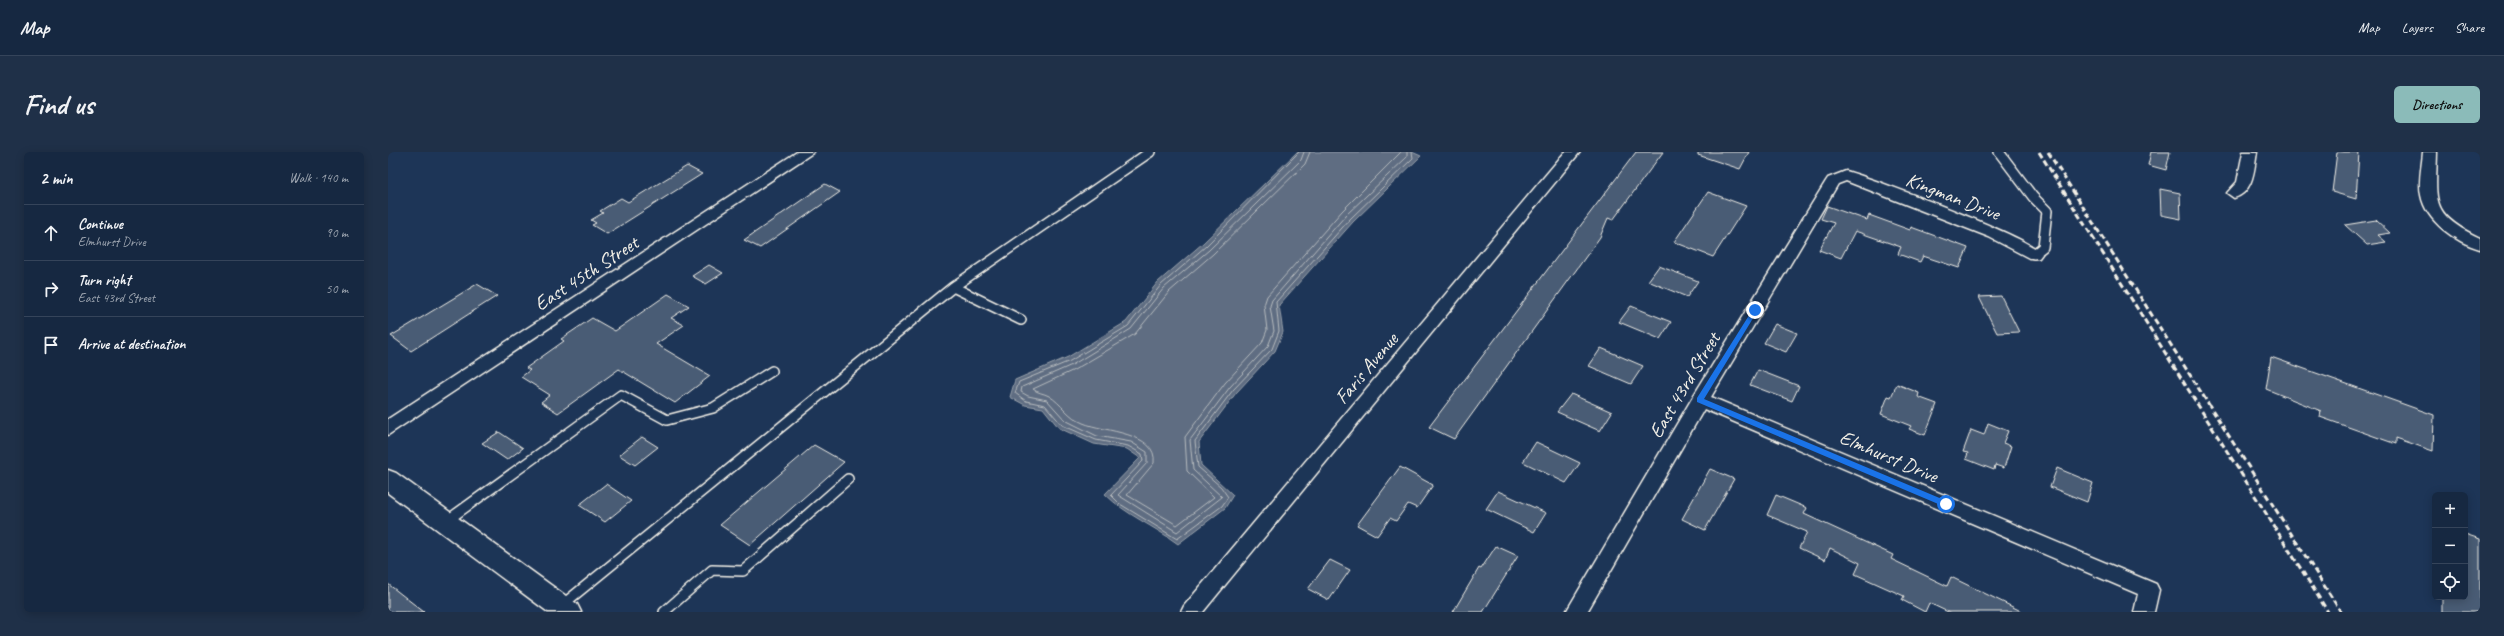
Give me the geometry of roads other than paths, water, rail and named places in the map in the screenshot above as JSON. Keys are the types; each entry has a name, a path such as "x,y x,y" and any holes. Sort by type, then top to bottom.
{"main road":[{"path":"388,480 564,609"}],"street":[{"name":"East 45th Street","path":"388,428 807,152"},
{"name":"Faris Avenue","path":"1191,612 1573,152"},
{"path":"2234,193 2244,184 2250,152"},
{"path":"2430,152 2428,196 2434,210 2447,224 2480,244"},
{"name":"Kingman Drive","path":"1833,181 1846,176 1994,233 2022,246 2034,254"},
{"name":"East 43rd Street","path":"1576,612 1700,400 1833,181"},
{"name":"Elmhurst Drive","path":"1700,400 2149,590 2144,612"}],"lane":[{"path":"564,609 953,287 1150,152"},
{"path":"1999,152 2033,197 2047,211 2043,247 2034,254"},
{"path":"953,287 1021,320"},
{"path":"445,522 620,395 667,420 713,408 772,370"},
{"path":"664,612 712,570 743,571 848,479"}],"water":[{"path":"1297,152 1412,152 1421,156 1353,222 1279,305 1283,332 1275,351 1236,393 1199,442 1201,465 1233,495 1225,508 1178,544 1122,508 1105,494 1140,458 1127,449 1094,444 1059,428 1043,408 1025,405 1010,397 1015,380 1068,357 1126,322 1158,282 1203,243"}],"railway":[{"path":"2039,152 2328,612"},
{"path":"2048,152 2341,612"}]}
